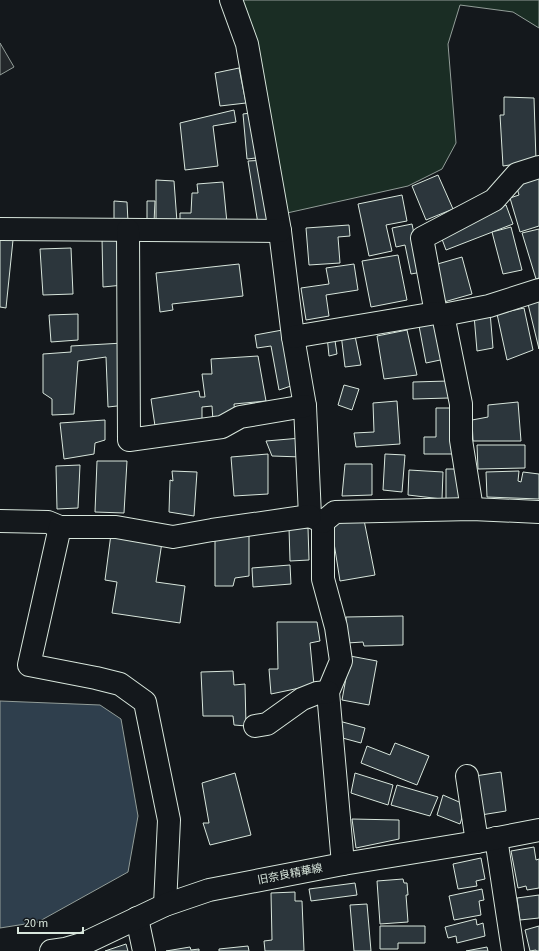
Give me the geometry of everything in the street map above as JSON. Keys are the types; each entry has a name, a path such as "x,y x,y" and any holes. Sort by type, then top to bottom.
{"street":[{"path":"231,0 247,44 280,231 293,337 305,406 323,579 336,627 341,661 328,692 343,864"},
{"path":"472,509 460,440 461,404 422,238 494,200 517,174 539,167"},
{"path":"0,230 280,231"},
{"path":"128,230 129,440 222,427 240,417 305,406"},
{"path":"293,337 489,306 539,290"},
{"path":"0,521 48,522 60,526 116,527 173,537 212,530 317,519 335,512 472,509 539,512"},
{"path":"60,526 29,665 120,684 145,702 169,820 165,905"},
{"path":"255,726 267,724 302,699 317,693 328,692"},
{"path":"467,776 487,840 513,951"},
{"name":"旧奈良精華線","path":"51,951 65,949 85,943 165,905 209,890 343,864 539,830"},
{"path":"137,918 144,951"}],"green space":[{"path":"238,0 539,0 539,28 513,12 460,5 448,44 456,143 442,169 408,186 287,213"}],"shaded area":[{"path":"0,43 14,67 0,75"}],"water":[{"path":"0,701 100,705 121,719 138,816 128,872 38,922 0,928"}],"building":[{"path":"239,68 246,103 220,106 215,73"},
{"path":"504,97 534,98 536,161 503,166 500,115 504,115"},
{"path":"234,110 236,122 213,126 218,166 185,170 180,123"},
{"path":"258,112 265,157 247,159 243,114"},
{"path":"266,160 276,224 258,224 248,161"},
{"path":"539,174 539,226 520,232 510,198 519,195 515,181"},
{"path":"438,175 453,209 426,220 412,186"},
{"path":"156,180 174,181 177,222 156,222"},
{"path":"223,182 227,223 180,223 180,213 191,213 192,193 198,193 197,184"},
{"path":"402,195 407,221 386,225 392,251 369,256 358,204"},
{"path":"114,201 127,202 128,222 114,222"},
{"path":"147,201 155,201 154,223 147,223"},
{"path":"506,205 513,224 446,250 439,231"},
{"path":"412,224 422,272 411,274 405,245 396,247 392,228"},
{"path":"349,225 350,236 338,237 340,263 309,265 306,228"},
{"path":"511,227 522,270 503,274 492,232"},
{"path":"539,229 539,278 536,279 522,233"},
{"path":"102,238 123,238 123,285 103,287"},
{"path":"0,239 13,240 6,308 0,307"},
{"path":"71,248 73,294 43,295 40,249"},
{"path":"398,255 407,300 371,307 362,261"},
{"path":"462,257 472,294 444,302 434,265"},
{"path":"239,264 243,296 172,304 173,310 160,312 156,273"},
{"path":"354,264 358,290 326,295 329,316 306,320 301,288 329,284 326,268"},
{"path":"539,296 539,349 527,300"},
{"path":"524,308 533,350 507,360 497,314"},
{"path":"490,312 493,348 477,351 474,315"},
{"path":"78,314 78,340 51,342 49,315"},
{"path":"438,322 445,359 426,363 419,326"},
{"path":"288,329 297,384 279,390 271,346 257,348 255,335"},
{"path":"407,330 417,375 384,379 377,336"},
{"path":"354,331 361,365 345,367 341,334"},
{"path":"334,334 337,354 329,356 327,336"},
{"path":"123,343 126,405 108,407 106,357 78,361 74,414 52,415 52,399 43,393 43,354 71,352 71,346"},
{"path":"258,356 266,401 234,404 235,416 213,421 212,406 202,407 202,421 155,426 151,399 199,391 200,397 205,397 202,374 212,374 211,359"},
{"path":"448,381 449,398 413,399 413,382"},
{"path":"344,385 359,389 352,410 338,405"},
{"path":"397,401 400,444 356,447 354,433 374,432 373,403"},
{"path":"518,402 521,441 473,441 472,420 488,417 488,405"},
{"path":"436,408 455,408 455,454 424,454 424,437 436,437"},
{"path":"105,420 105,440 95,443 94,454 64,459 60,423"},
{"path":"301,438 302,457 272,456 266,441"},
{"path":"477,445 525,445 525,468 478,469"},
{"path":"268,454 268,494 234,496 231,457"},
{"path":"385,454 405,455 402,492 383,490"},
{"path":"97,461 127,461 124,513 95,512"},
{"path":"345,464 372,464 372,495 342,496"},
{"path":"80,465 78,508 57,509 56,466"},
{"path":"446,469 463,469 464,500 446,499"},
{"path":"409,470 443,472 442,499 408,495"},
{"path":"172,471 197,472 194,516 169,512 170,480 173,481"},
{"path":"519,471 518,481 521,482 523,472 539,474 539,499 487,497 486,472"},
{"path":"364,520 375,575 340,581 331,524"},
{"path":"289,528 308,528 309,560 290,561"},
{"path":"111,534 162,542 156,582 185,586 180,623 112,613 117,582 105,580"},
{"path":"249,534 249,576 235,578 233,586 215,586 215,537"},
{"path":"290,565 291,584 253,587 252,568"},
{"path":"403,616 403,645 364,646 363,642 347,643 346,617"},
{"path":"277,622 317,622 320,641 310,643 314,685 271,694 269,669 278,669"},
{"path":"350,656 377,661 369,705 342,700"},
{"path":"233,671 234,685 245,684 246,726 234,725 233,716 203,716 201,672"},
{"path":"339,721 365,728 361,743 335,736"},
{"path":"395,743 429,756 417,785 361,763 367,746 390,755"},
{"path":"501,772 506,811 481,815 475,776"},
{"path":"235,773 251,835 210,845 203,823 209,823 202,783"},
{"path":"355,773 393,785 388,805 351,793"},
{"path":"397,785 438,797 430,816 391,805"},
{"path":"443,795 466,805 460,824 437,815"},
{"path":"352,819 399,820 399,839 356,848"},
{"path":"534,847 536,860 539,859 539,888 527,890 526,886 518,888 511,851"},
{"path":"481,858 485,879 476,881 477,886 458,889 453,864"},
{"path":"403,879 404,883 407,883 408,895 406,895 408,922 380,924 377,881"},
{"path":"355,883 357,895 311,901 309,889"},
{"path":"482,889 484,900 479,901 481,915 454,920 449,896"},
{"path":"295,892 295,901 302,901 304,951 265,951 264,941 272,940 271,893"},
{"path":"539,895 539,918 520,920 517,898"},
{"path":"367,904 371,951 354,951 350,905"},
{"path":"476,919 477,925 483,923 485,936 457,943 456,936 448,938 445,927"},
{"path":"380,926 425,926 425,943 398,943 398,949 380,949"},
{"path":"539,926 539,951 530,951 525,930"},
{"path":"126,944 128,951 105,951"},
{"path":"248,946 249,951 219,951 219,949"},
{"path":"190,947 191,950 199,949 199,951 166,951"},
{"path":"487,947 488,951 466,951"}]}
